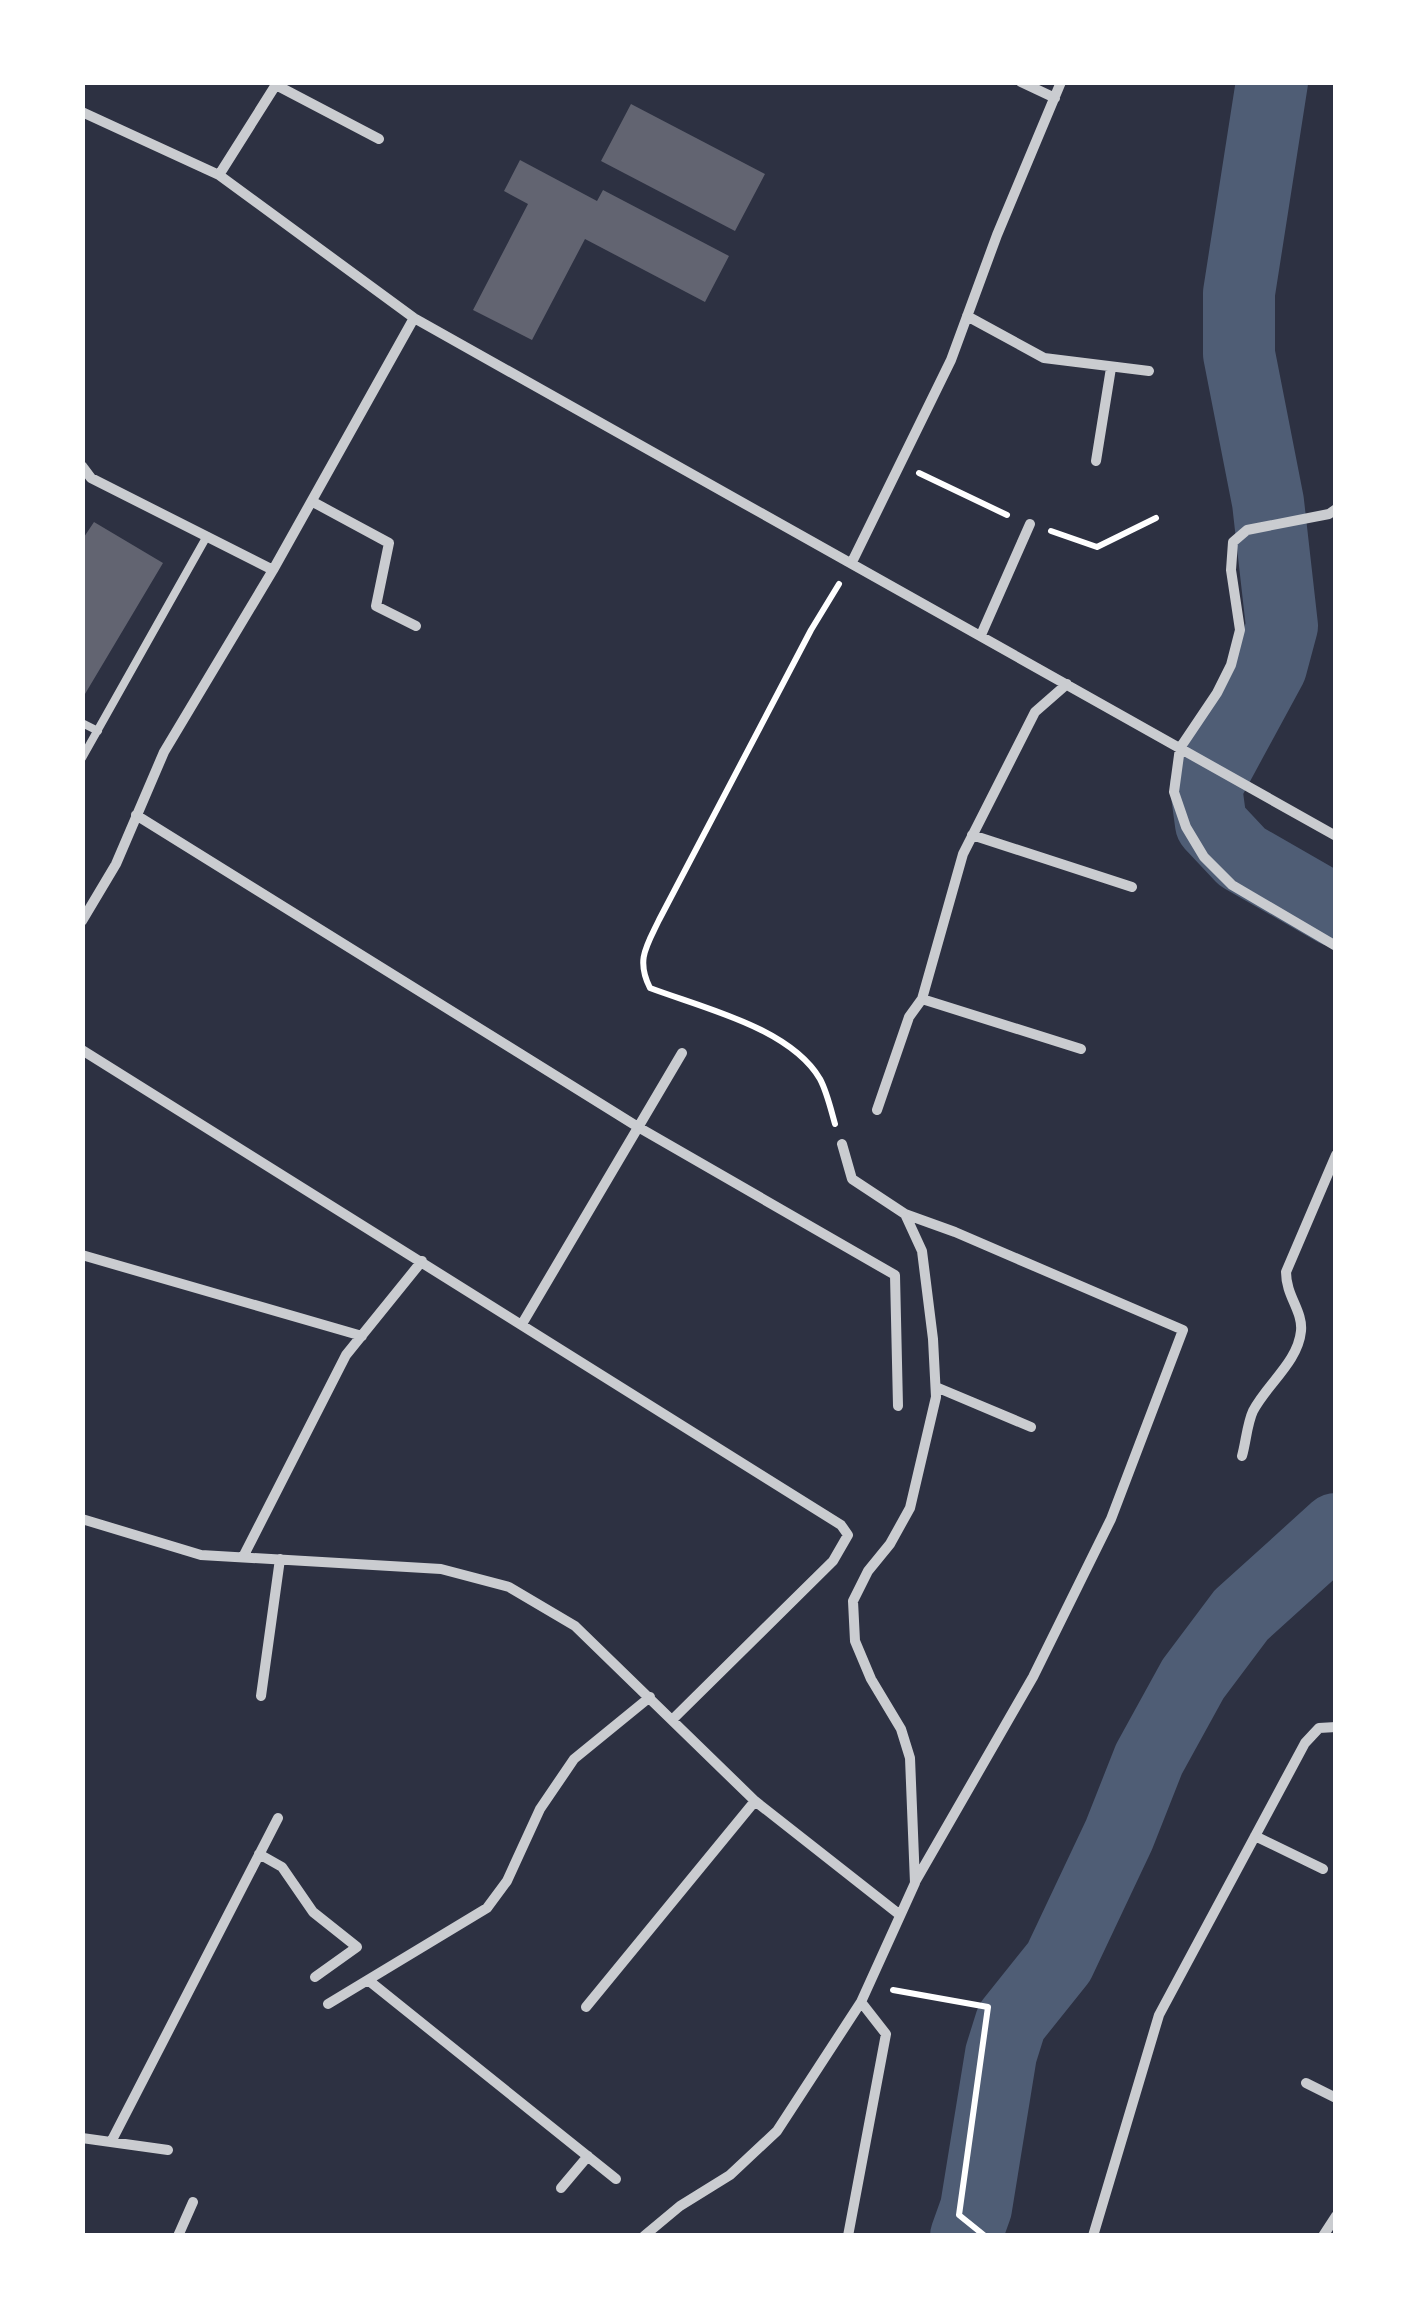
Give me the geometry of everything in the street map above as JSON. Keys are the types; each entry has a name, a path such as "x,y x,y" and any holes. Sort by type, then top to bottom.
{"street":[{"path":"1022,82 1054,98"},
{"path":"852,562 951,360 997,235 1061,82"},
{"path":"219,175 277,84 379,139"},
{"path":"82,112 219,175 414,318 1336,836"},
{"path":"967,316 1044,358 1149,372"},
{"path":"82,921 116,864 164,752 313,502 414,318"},
{"path":"1096,462 1111,368"},
{"path":"82,466 91,478 273,570"},
{"path":"313,502 389,544 376,606 416,626"},
{"path":"1336,509 1329,514 1248,530 1233,542 1230,570 1240,630 1231,666 1217,694 1180,748 1174,792 1186,827 1204,857 1232,885 1336,946"},
{"path":"981,635 1030,524"},
{"path":"876,1110 909,1017 922,999 962,854 1035,712 1067,684"},
{"path":"136,815 638,1127 895,1275 898,1406"},
{"path":"972,835 1132,887"},
{"path":"922,999 1080,1048"},
{"path":"82,1050 830,1516 848,1535 833,1561 673,1719"},
{"path":"522,1324 682,1053"},
{"path":"644,2236 680,2206 730,2174 777,2131 861,2002 915,1883 1033,1677 1110,1520 1183,1330 905,1214 852,1179 842,1144"},
{"path":"1242,1456 1251,1415 1292,1356 1300,1336 1301,1320 1286,1291 1286,1272 1336,1155"},
{"path":"905,1214 922,1251 934,1338 936,1387 910,1508 853,1601 854,1641 901,1729 910,1758 915,1883"},
{"path":"82,1255 362,1336"},
{"path":"243,1557 346,1355 422,1261"},
{"path":"936,1387 1031,1427"},
{"path":"82,1518 201,1555 441,1570 509,1587 575,1626 755,1801 900,1914"},
{"path":"262,1696 280,1560"},
{"path":"328,2004 486,1908 507,1881 540,1809 574,1760 650,1697"},
{"path":"1092,2236 1159,2014 1305,1743 1319,1728 1336,1727"},
{"path":"586,2006 755,1801"},
{"path":"111,2142 278,1818"},
{"path":"1255,1836 1324,1870"},
{"path":"260,1854 282,1867 313,1912 357,1947 314,1977"},
{"path":"368,1980 616,2179"},
{"path":"848,2236 886,2034 861,2002"},
{"path":"1306,2083 1336,2098"},
{"path":"84,2141 168,2150"},
{"path":"561,2188 588,2156"},
{"path":"178,2236 193,2202"},
{"path":"1323,2236 1336,2216"}],"lane":[{"path":"82,758 207,536"},
{"path":"82,724 98,732"}],"path":[{"path":"842,1144 820,1080 795,1050 750,1025 650,988 641,971 645,950 668,903 811,630 852,562"},
{"path":"869,1985 988,2008 959,2215 985,2236"}],"building":[{"path":"631,104 765,174 735,231 601,161"},
{"path":"520,160 597,201 603,190 729,256 705,302 585,239 532,340 473,310 528,204 504,191"},
{"path":"94,522 163,563 82,699 82,540"}],"waterway":[{"path":"1272,82 1239,293 1239,354 1268,502 1282,626 1271,667 1206,787 1211,824 1242,857 1336,911"},
{"path":"966,2236 976,2208 1001,2054 1011,2022 1059,1962 1119,1835 1149,1759 1193,1679 1241,1615 1336,1529"}]}
